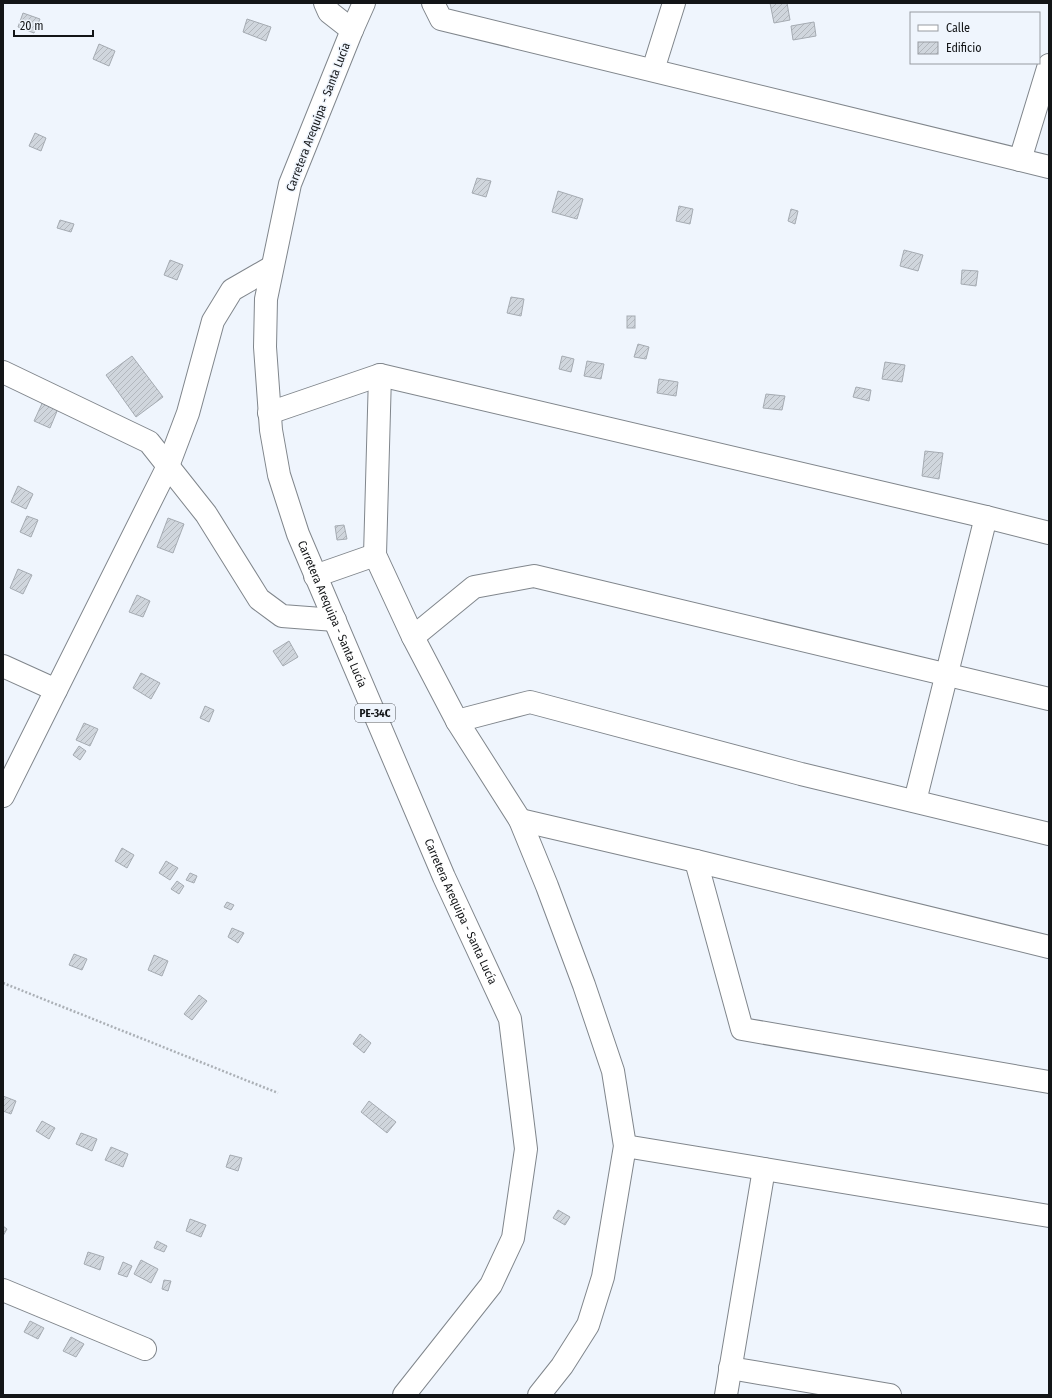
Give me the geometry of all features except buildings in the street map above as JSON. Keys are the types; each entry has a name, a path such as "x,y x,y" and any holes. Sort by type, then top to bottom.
{"street":[{"path":"325,3 329,12 352,30"},
{"name":"Carretera Arequipa - Santa Lucía","path":"364,3 290,184 266,299 265,347 271,430 279,475 298,534 315,576 444,877 510,1019 526,1149 513,1238 491,1285 404,1395"},
{"path":"433,3 441,19 1049,167"},
{"path":"653,70 674,3"},
{"path":"1020,160 1049,65"},
{"path":"3,796 168,466 188,413 212,321 232,290 272,267"},
{"path":"3,372 149,442 206,514 259,599 282,616 335,620"},
{"path":"380,375 375,555 413,637 457,720 520,820 582,978 613,1071 626,1146 603,1277 588,1325 562,1366 538,1395"},
{"path":"269,412 380,375 1049,533"},
{"path":"915,802 986,517"},
{"path":"315,576 375,555"},
{"path":"413,637 474,587 534,576 1049,698"},
{"path":"3,666 56,690"},
{"path":"457,720 530,702 801,774 1049,834"},
{"path":"520,820 696,861 1049,947"},
{"path":"696,861 742,1029 1049,1082"},
{"path":"626,1146 1049,1216"},
{"path":"726,1395 764,1169"},
{"path":"3,1290 145,1349"},
{"path":"730,1368 890,1395"}],"path":[{"path":"3,983 278,1093"}]}
